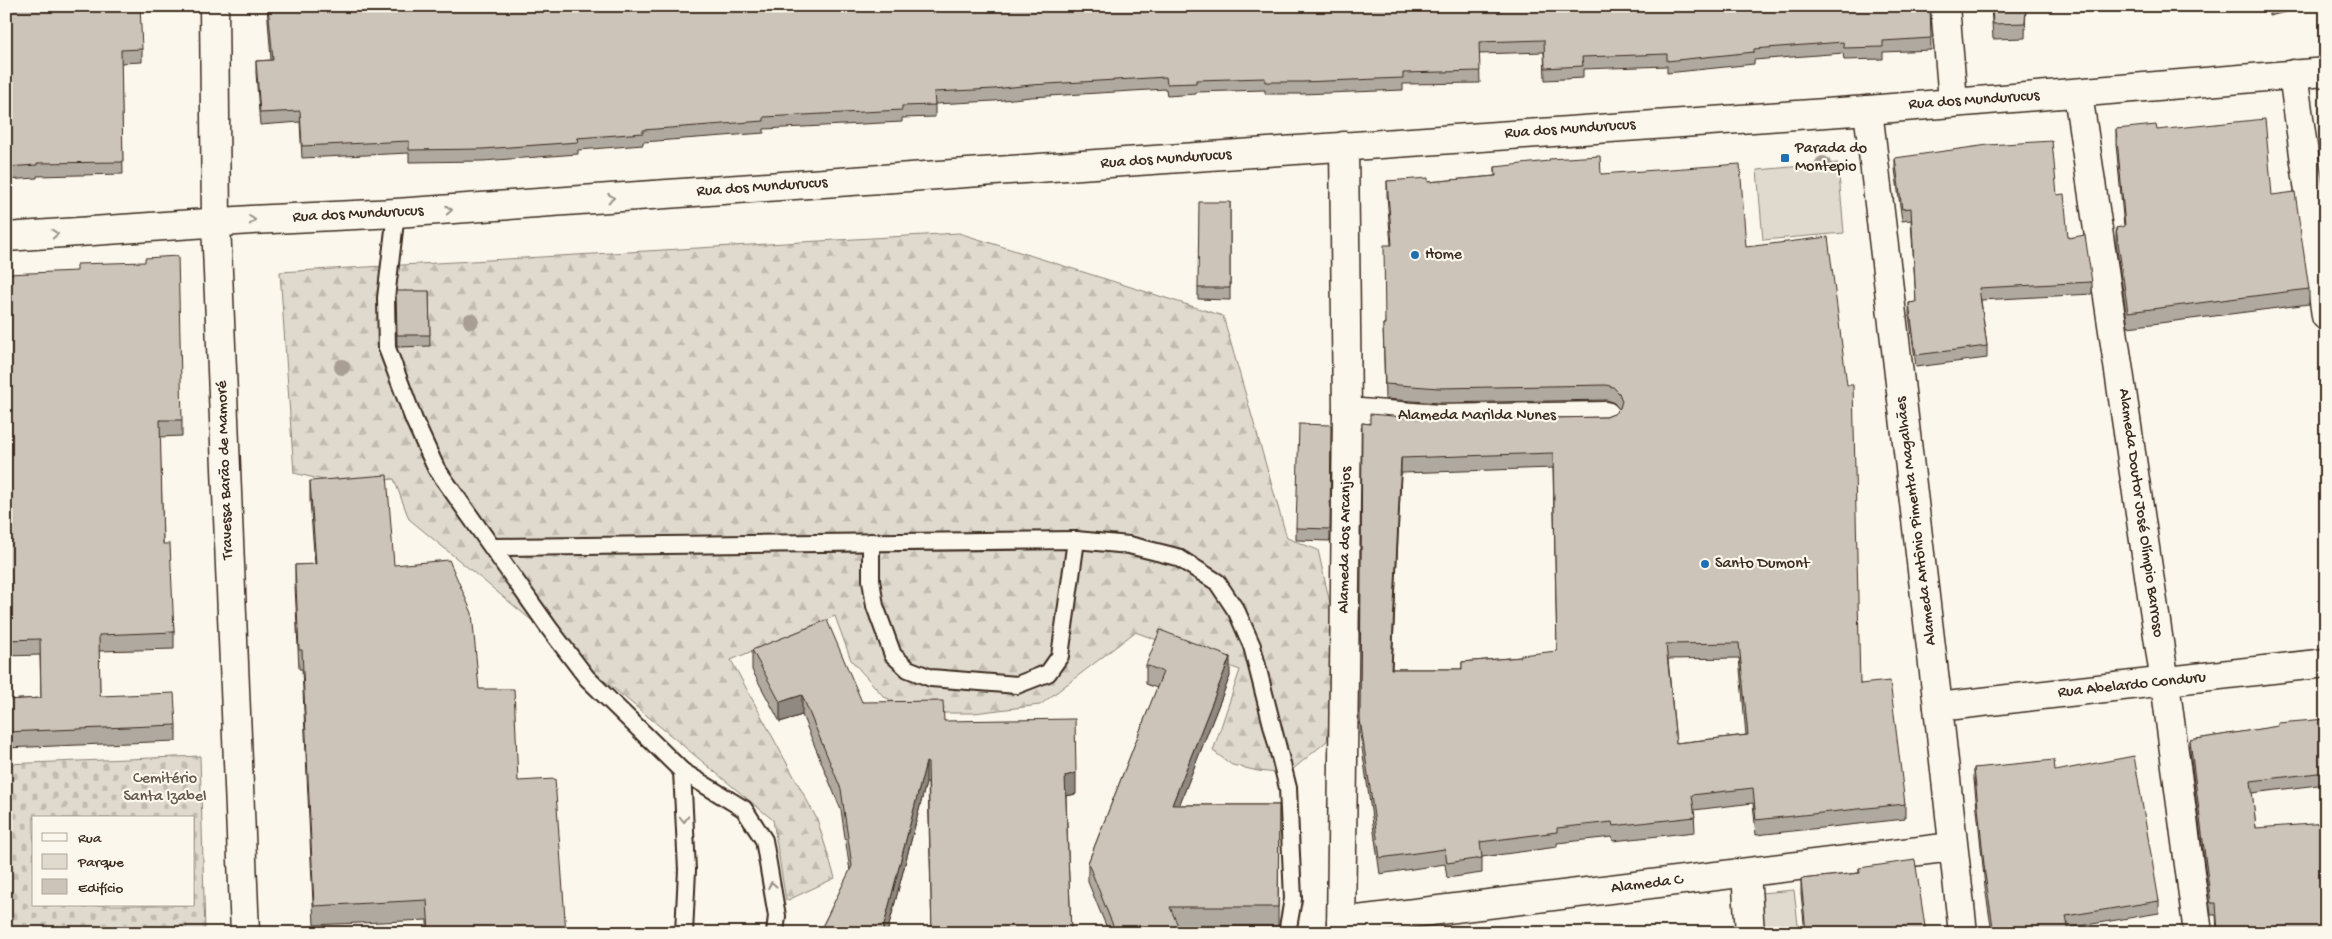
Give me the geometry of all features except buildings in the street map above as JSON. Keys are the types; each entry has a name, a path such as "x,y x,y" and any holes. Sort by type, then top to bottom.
{"street":[{"name":"Travessa Barão de Mamoré","path":"214,6 216,222 245,933"},
{"path":"1945,6 1953,101"},
{"name":"Rua dos Mundurucus","path":"6,237 216,222 396,214 1868,110 1953,101 2078,94 2326,72"},
{"path":"2292,74 2326,316"},
{"name":"Alameda Doutor José Olímpio Barroso","path":"2078,94 2165,683 2198,933"},
{"name":"Alameda Antônio Pimenta Magalhães","path":"1868,110 1963,933"},
{"name":"Alameda dos Arcanjos","path":"1341,927 1347,412 1344,146"},
{"name":"Alameda Marilda Nunes","path":"1347,412 1439,419 1606,416"},
{"name":"Rua Abelardo Conduru","path":"1938,707 2326,664"},
{"name":"Alameda C","path":"1341,927 1952,847"},
{"path":"1746,873 1750,933"}],"lane":[{"path":"396,214 386,298 387,348 414,420 436,468 548,628 587,678 682,771 744,810 764,840 777,916 775,933"},
{"path":"493,547 1076,540 1129,545 1177,557 1217,582 1237,612 1252,646 1288,788 1293,900 1287,933"},
{"path":"871,542 871,580 875,606 894,655 908,669 931,678 1017,685 1048,673 1060,656 1076,540"},
{"path":"682,771 687,870 684,933"}],"green space":[{"path":"1838,163 1844,233 1763,240 1757,170"},
{"path":"959,233 1223,316 1287,538 1318,550 1339,643 1327,741 1287,774 1258,771 1232,765 1213,751 1240,670 1135,632 1040,705 974,713 935,713 908,707 884,697 851,660 835,616 731,660 817,819 835,878 786,901 773,820 409,519 394,479 344,485 294,473 280,272"},
{"name":"Cemitério Santa Izabel","path":"200,756 205,933 6,933 6,764"},
{"path":"1794,890 1799,933 1763,933 1761,893"}],"place":[{"name":"Parada do Montepio","path":"1785,158"},
{"name":"Home","path":"1415,255"},
{"name":"Santo Dumont","path":"1705,564"}]}
